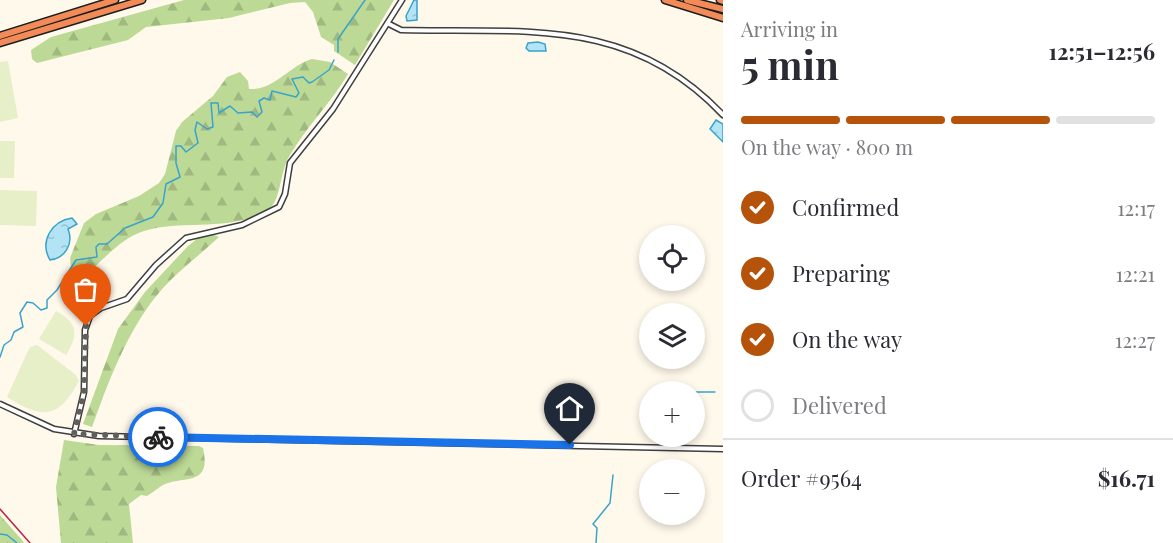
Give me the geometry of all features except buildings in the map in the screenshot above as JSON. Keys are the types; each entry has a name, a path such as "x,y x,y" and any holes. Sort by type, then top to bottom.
{"highway":[{"path":"0,36 115,0"},
{"path":"0,43 142,0"},
{"path":"665,0 723,18"},
{"path":"687,0 723,9"}],"street":[{"path":"74,434 84,392 85,330 90,315 101,308 127,299 156,265 186,238 242,225 279,207 285,194 290,163 333,110 402,0"},
{"path":"389,24 401,30 559,34 610,43 643,54 668,69 699,91 723,115"},
{"path":"0,404 45,426 74,434 723,448"}],"green space":[{"path":"184,0 394,0 355,65 334,51 334,45 321,37 313,12 305,2 290,3 229,18 146,27 128,40 37,63 32,59 31,50 51,37"},
{"path":"312,59 330,62 348,74 290,155 276,199 269,209 239,221 144,231 118,246 79,280 72,276 70,258 84,223 96,214 139,196 159,183 165,174 176,131 182,122 213,96 227,77 240,72 248,81 249,89 258,89"},
{"path":"8,61 18,118 0,122 0,62"},
{"path":"0,141 15,141 14,178 0,178"},
{"path":"0,190 37,191 36,226 0,225"},
{"path":"212,234 219,237 172,279 147,309 119,358 92,427 83,424 118,329 145,292 187,247 198,238"},
{"path":"56,311 69,320 74,330 73,341 66,355 39,339"},
{"path":"37,345 76,375 79,381 64,403 49,412 30,410 7,397 30,347"},
{"path":"64,440 99,445 199,446 203,448 204,469 194,477 163,485 147,496 141,495 129,504 133,543 61,543 56,487"},
{"path":"0,515 22,540 24,543 0,543"}],"water":[{"path":"414,0 417,0 417,20 407,21 406,16"},
{"path":"528,43 545,44 546,51 529,51 526,48"},
{"path":"716,120 723,124 723,142 710,129"},
{"path":"72,218 77,224 68,229 70,240 67,249 60,256 50,260 46,246 49,233 59,223"}],"waterway":[{"path":"338,52 338,39 365,0"},
{"path":"0,357 4,345 11,340 14,332 23,327 20,313 27,302 33,303 41,310 47,308 47,300 57,290 76,260 97,257 96,247 99,244 107,244 125,228 153,217 163,203 166,184 180,177 176,163 176,146 181,146 186,152 198,143 195,130 197,122 207,129 213,127 211,103 218,103 219,113 230,106 238,113 252,112 257,117 262,112 259,101 264,98 270,100 272,91 296,97 299,93 292,79 303,77 309,83 312,82 329,70 334,60"},
{"path":"705,392 715,392"},
{"path":"596,543 597,528 593,524 610,503 613,475"},
{"path":"0,534 7,535 17,543"}],"railway":[{"path":"0,509 30,543"}],"way so far":[{"path":"86,326 84,392 74,434 158,437"}],"route":[{"path":"158,437 570,445"}]}
